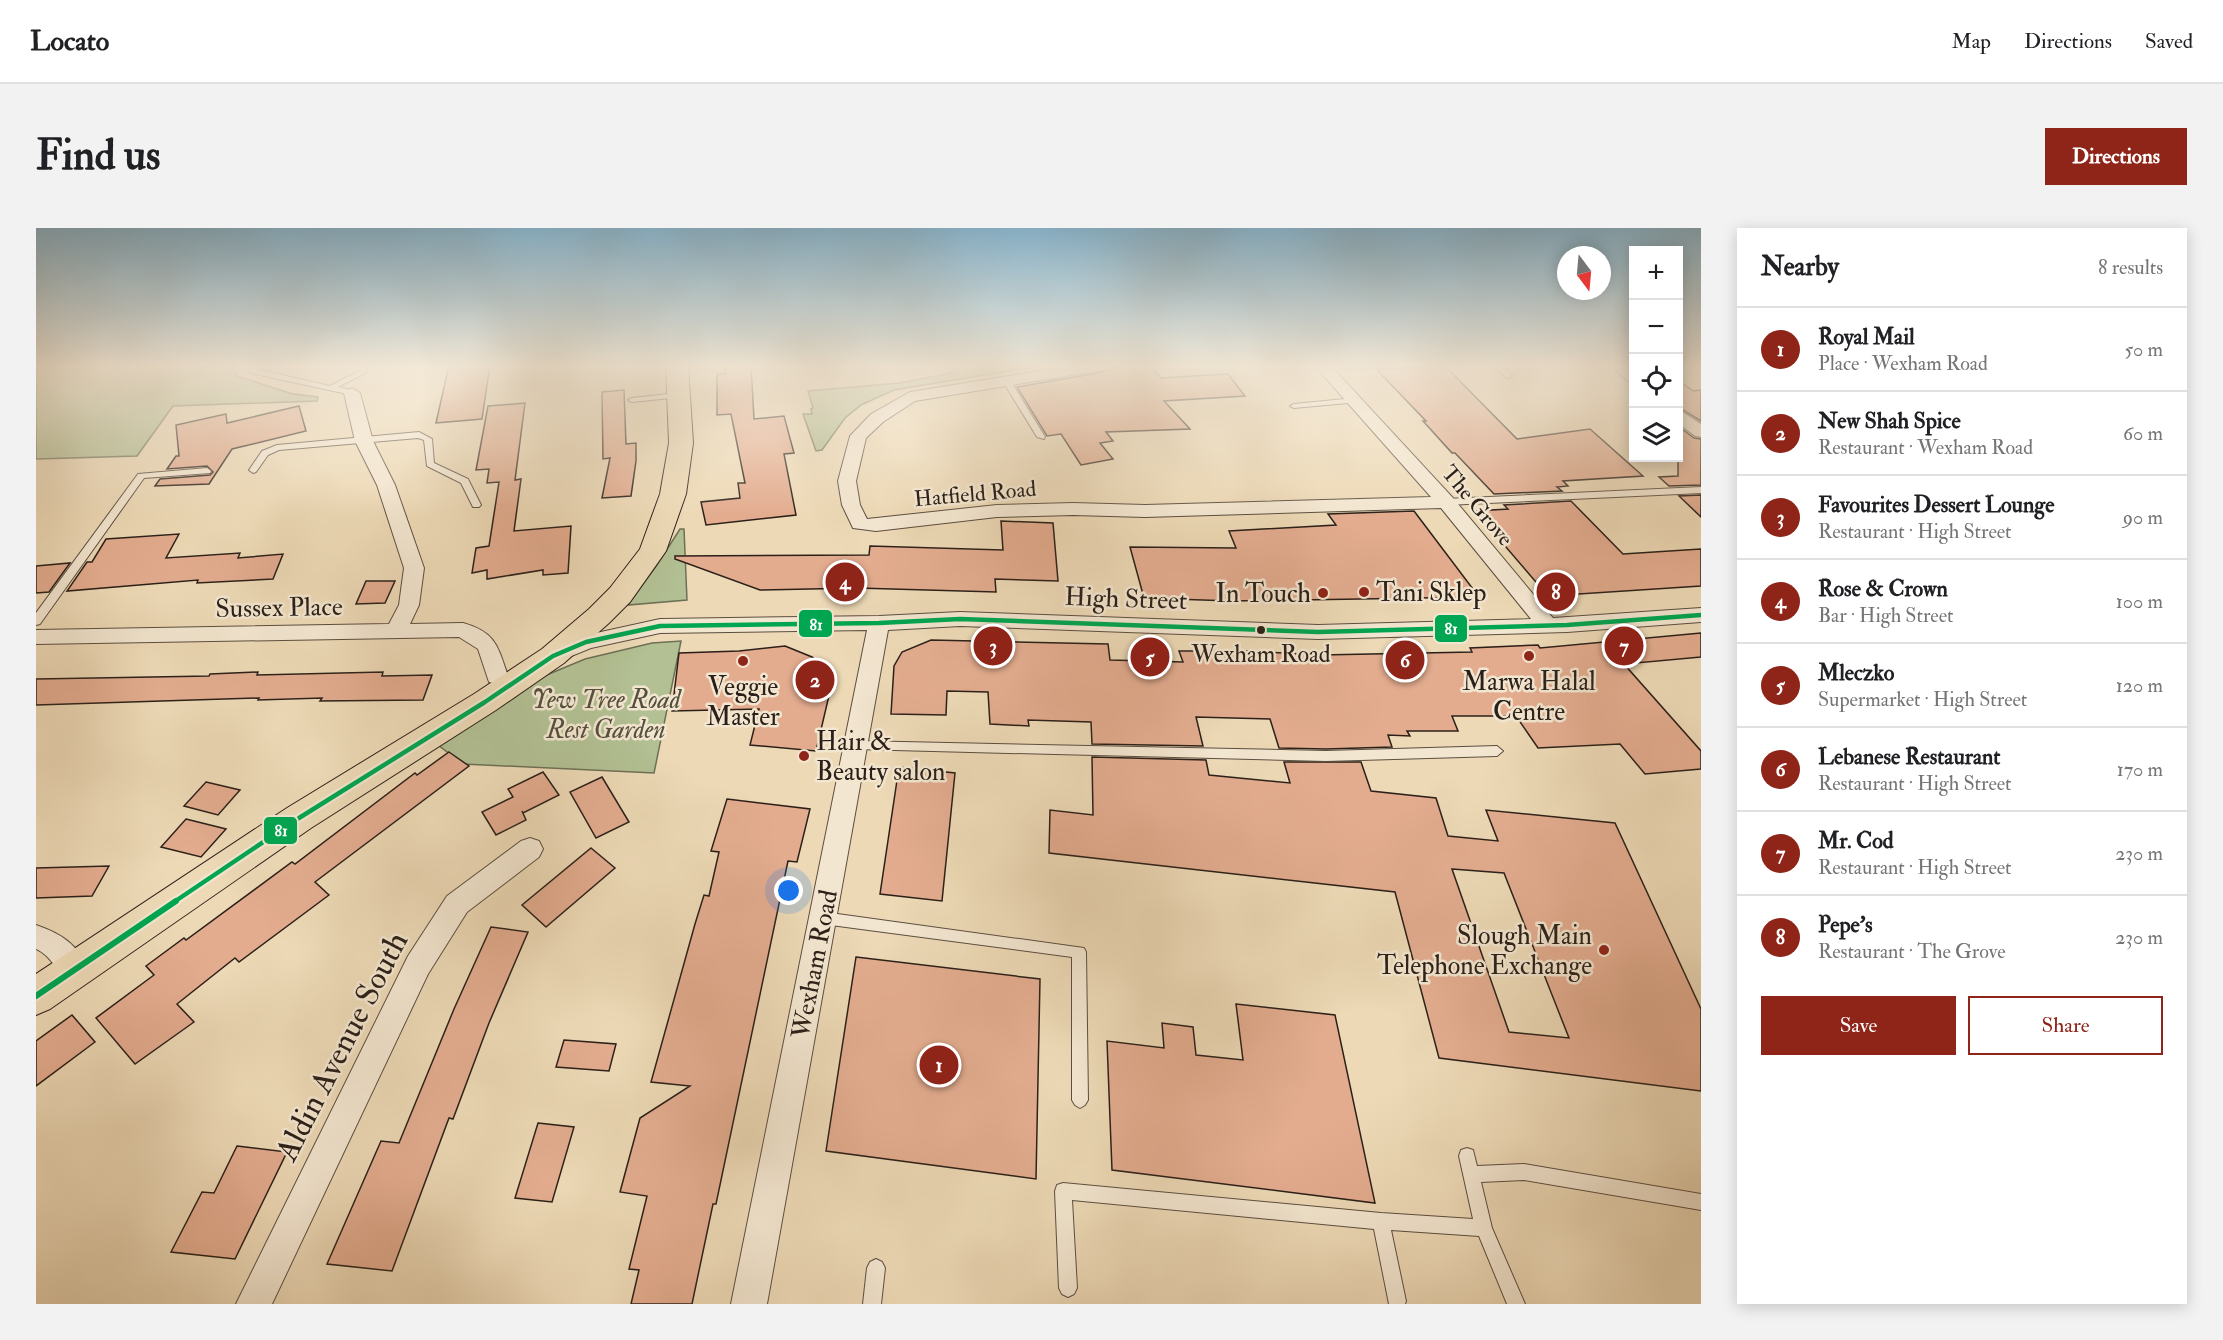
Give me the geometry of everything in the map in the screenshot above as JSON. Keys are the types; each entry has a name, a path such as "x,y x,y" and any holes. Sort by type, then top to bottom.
{"main road":[{"path":"36,996 299,818 485,702 553,656 620,595 653,551 673,494 681,442 679,415"},
{"path":"299,818 396,740 497,676 571,618 636,546 673,494"}],"street":[{"path":"358,415 364,441 386,485 414,568 409,605 395,632"},
{"name":"Hatfield Road","path":"881,415 858,436 847,481 851,505 860,524 876,525 997,511 1073,509 1145,511 1446,502"},
{"name":"The Grove","path":"1369,415 1446,502 1547,625"},
{"name":"High Street","path":"553,656 586,642 660,626 879,623 960,619 1318,632 1547,625 1701,615"},
{"name":"Wexham Road","path":"749,1304 879,623"},
{"name":"Sussex Place","path":"36,637 463,630 487,645 497,676"},
{"name":"Aldin Avenue South","path":"254,1304 418,965 457,904 530,849"},
{"path":"36,937 52,943 75,970"}],"lane":[{"path":"1028,415 1041,437"},
{"path":"253,470 265,453 277,448 419,435 428,439 430,464 465,481 476,505"},
{"path":"36,621 141,476 207,471"},
{"path":"1446,502 1701,489"},
{"path":"856,745 1326,756 1497,752"},
{"path":"823,918 1079,952 1080,1100"},
{"path":"1467,1156 1484,1228 1516,1304"},
{"path":"1472,1174 1524,1172 1701,1202"},
{"path":"1068,1288 1063,1191 1381,1221 1484,1228"},
{"path":"1381,1221 1397,1301"},
{"path":"872,1304 876,1268"}],"green space":[{"path":"36,415 166,415 137,456 36,459"},
{"path":"803,415 848,415 822,450 816,451"},
{"path":"680,529 684,529 687,600 628,605 657,565"},
{"name":"Yew Tree Road Rest Garden","path":"681,641 654,773 463,764 438,745 537,679 585,659 652,643"}],"building":[{"path":"220,415 226,415 227,423 260,415 302,415 306,431 232,449 209,484 155,486 160,479 210,475 213,472 207,466 167,469 176,456 179,456 176,425"},
{"path":"438,415 483,415 482,419 436,423"},
{"path":"486,415 523,415 515,480 521,479 514,531 571,526 568,573 543,575 543,570 487,579 487,570 472,573 476,548 489,546 499,482 487,483 489,469 476,470"},
{"path":"602,415 625,415 626,444 636,443 631,496 602,498 610,458 603,459"},
{"path":"731,415 754,415 754,419 784,416 794,453 784,454 796,515 706,525 701,502 740,498 738,483 745,483"},
{"path":"1034,415 1177,415 1190,429 1106,432 1113,441 1100,443 1113,459 1081,465 1061,434 1047,436"},
{"path":"1420,415 1494,415 1517,439 1590,429 1643,476 1563,481 1568,486 1557,487 1562,491 1494,494 1423,421 1426,421"},
{"path":"1691,415 1701,415 1701,421"},
{"path":"1683,430 1694,438 1701,439 1701,485 1669,486 1659,477 1678,476 1678,462 1683,462"},
{"path":"1701,495 1701,517 1679,496"},
{"path":"1571,501 1623,554 1701,549 1701,586 1548,596 1475,511 1508,509 1504,505"},
{"path":"1414,511 1479,597 1232,601 1144,598 1130,547 1236,548 1229,531 1336,525 1328,514"},
{"path":"1001,521 1053,523 1058,581 995,579 996,592 857,588 760,590 675,559 675,556 869,555 870,546 1003,550"},
{"path":"179,534 166,558 240,553 238,558 283,554 273,579 197,583 198,580 67,591 87,562 92,562 106,539"},
{"path":"70,563 49,592 36,593 36,566"},
{"path":"366,581 395,581 385,603 356,604"},
{"path":"1701,633 1701,657 1624,664 1701,751 1701,769 1645,774 1620,744 1538,748 1516,716 1452,716 1458,731 1407,731 1410,736 1388,735 1392,747 1326,749 1279,748 1270,719 1196,717 1203,746 1092,744 1091,722 1028,720 1029,726 990,724 988,692 947,691 946,715 891,714 894,666 902,652 931,640 1108,644 1110,660 1183,662 1179,651 1249,651 1320,655 1472,652 1470,648 1538,645 1540,648"},
{"path":"785,646 812,657 826,668 831,687 816,751 750,745 759,709 672,711 679,653 739,651"},
{"path":"258,672 257,675 383,672 382,676 432,675 423,700 320,701 322,698 258,700 259,698 36,705 36,679 209,676 210,674"},
{"path":"449,752 469,766 315,882 329,895 239,962 235,958 177,1004 194,1022 135,1064 96,1018 154,975 146,966 184,938 186,940 292,862 295,864 415,773 417,775"},
{"name":"Slough Main Telephone Exchange","path":"1092,757 1206,760 1209,775 1290,783 1284,762 1361,762 1371,791 1436,798 1448,836 1498,841 1486,810 1615,823 1701,1009 1701,1091 1439,1058 1395,892 1049,853 1050,810 1093,815","holes":["1452,869 1504,873 1569,1038 1509,1032"]},
{"path":"899,767 955,773 942,901 880,894"},
{"path":"543,772 559,795 523,813 522,811 526,820 496,835 482,812 513,797 508,789"},
{"path":"602,777 629,822 596,838 570,792"},
{"path":"206,782 240,790 218,815 184,806"},
{"path":"727,799 810,809 797,862 788,861 716,1204 713,1204 692,1304 631,1304 639,1270 629,1269 647,1196 620,1192 640,1118 690,1086 651,1082 704,895 709,896 719,852 711,851"},
{"path":"186,819 226,829 201,857 161,847"},
{"path":"591,848 615,868 546,927 522,905"},
{"path":"109,866 92,896 36,898 36,868"},
{"path":"491,927 528,932 489,1023 453,1119 449,1118 392,1271 327,1264 381,1141 399,1143 454,1009"},
{"path":"856,957 1040,979 1036,1179 826,1151"},
{"path":"1236,1004 1335,1015 1375,1203 1112,1170 1107,1041 1164,1048 1162,1023 1193,1027 1196,1055 1243,1060"},
{"path":"72,1015 95,1042 36,1086 36,1041"},
{"path":"564,1040 616,1044 609,1071 556,1067"},
{"path":"538,1123 574,1127 552,1202 515,1198"},
{"path":"237,1146 287,1152 235,1259 171,1252 202,1192 214,1193"}],"transit line":[{"name":"81","path":"36,996 299,818 485,702 553,656 586,642 660,626 879,623 960,619 1318,632 1567,625 1701,615"}],"place":[{"name":"Rose & Crown","path":"845,582"},
{"name":"Tani Sklep","path":"1364,592"},
{"name":"Pepe's","path":"1556,592"},
{"name":"In Touch","path":"1323,593"},
{"name":"Wexham Road","path":"1261,630"},
{"name":"Favourites Dessert Lounge","path":"993,646"},
{"name":"Mr. Cod","path":"1624,646"},
{"name":"Marwa Halal Centre","path":"1529,656"},
{"name":"Mleczko","path":"1150,657"},
{"name":"Lebanese Restaurant","path":"1405,660"},
{"name":"Veggie Master","path":"743,661"},
{"name":"New Shah Spice","path":"815,680"},
{"name":"Hair & Beauty salon","path":"804,756"},
{"name":"Slough Main Telephone Exchange","path":"1604,950"},
{"name":"Royal Mail","path":"939,1065"}]}
